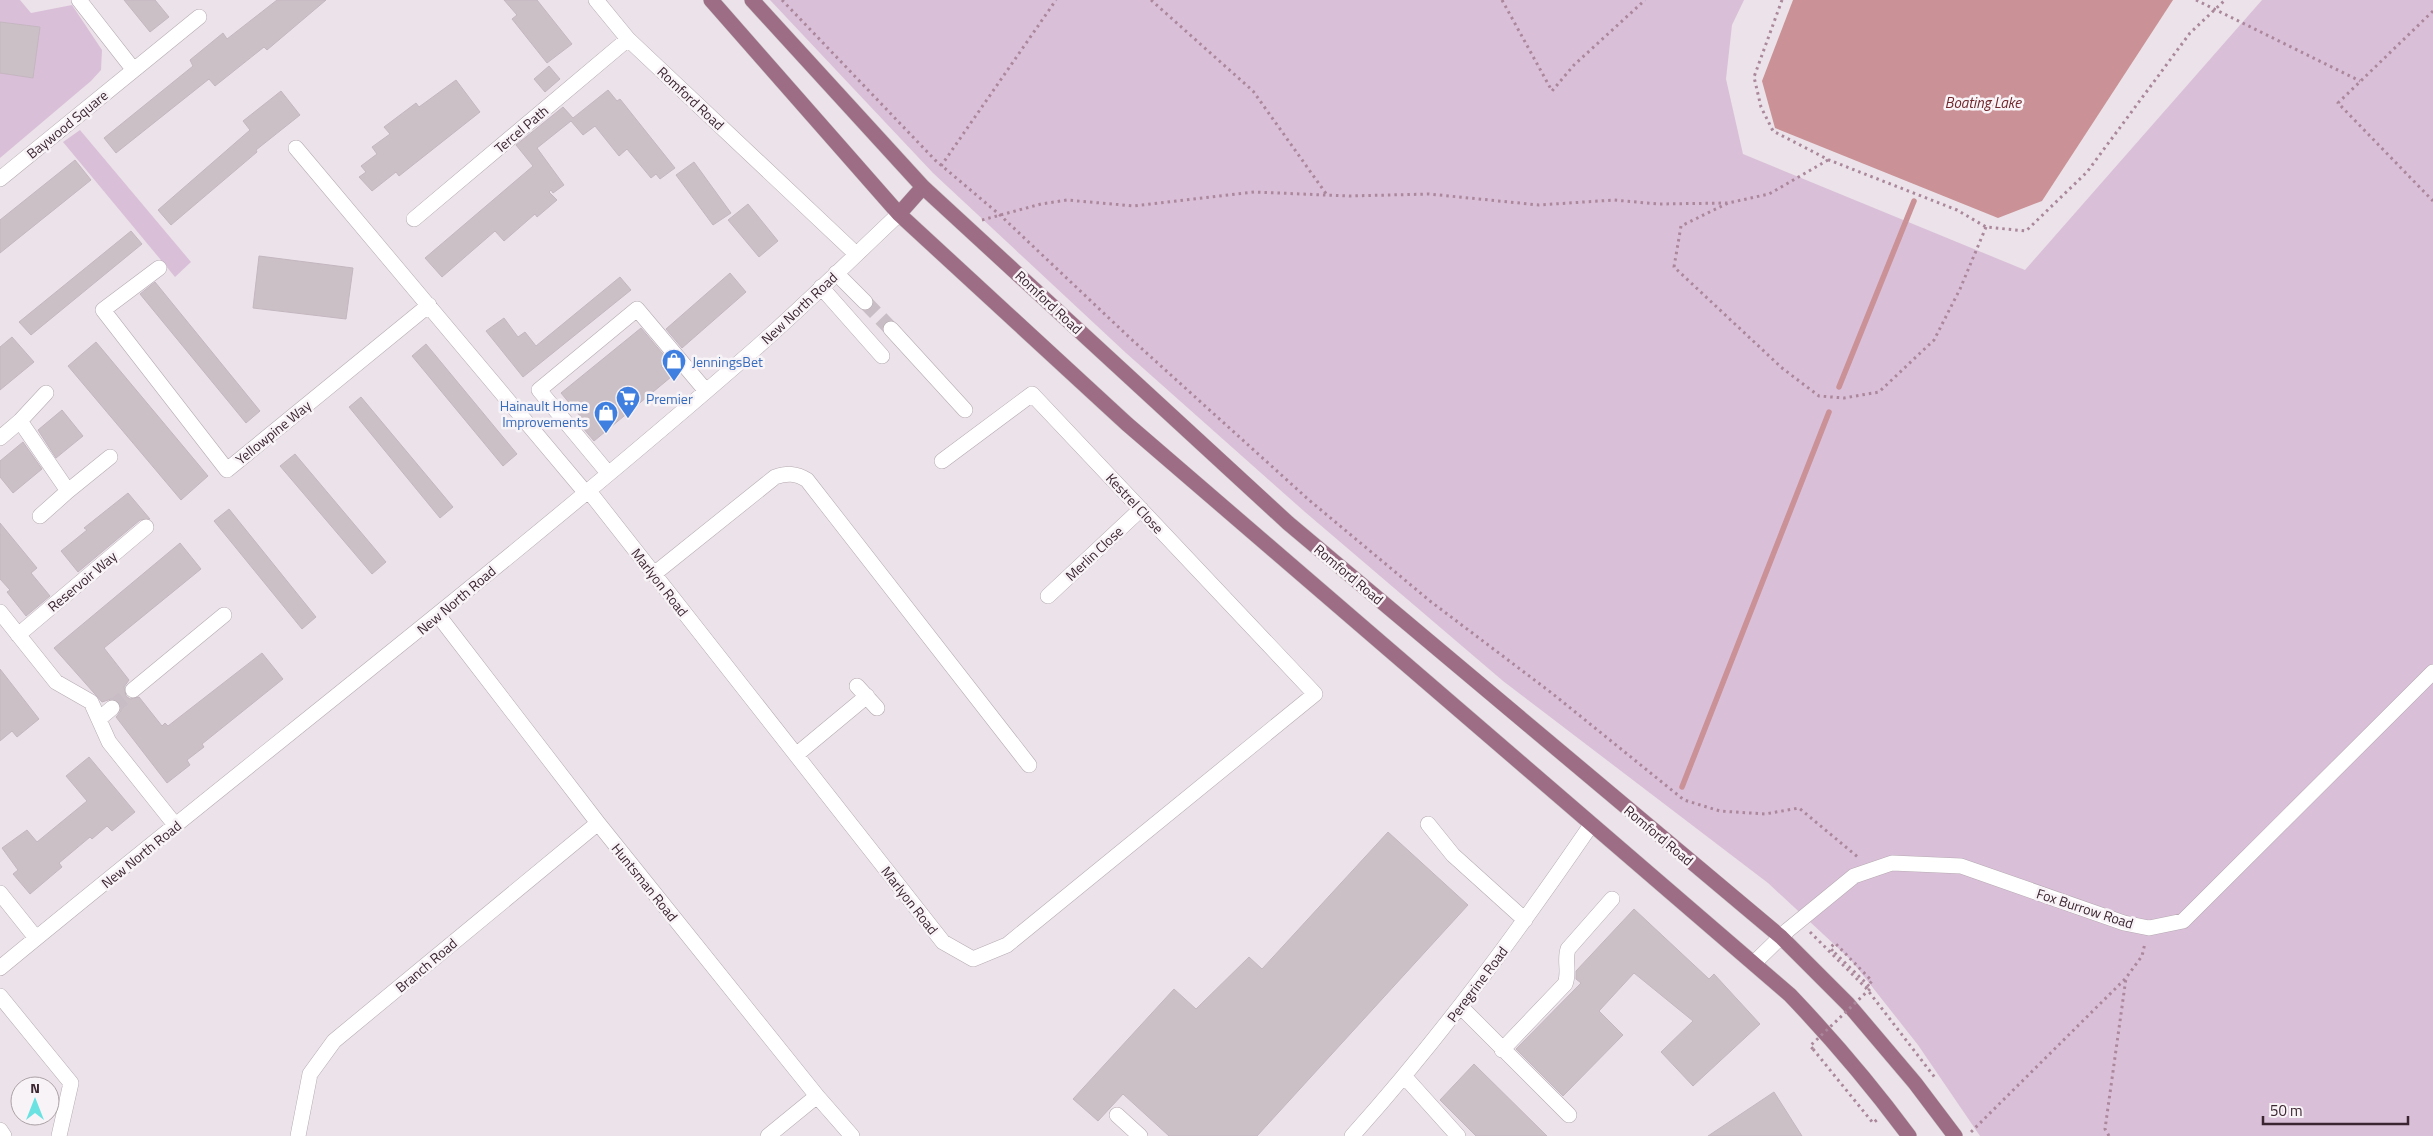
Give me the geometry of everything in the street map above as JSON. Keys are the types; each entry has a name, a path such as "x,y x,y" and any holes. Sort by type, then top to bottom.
{"main road":[{"path":"711,0 898,214 1127,424 1591,825 1754,963 1826,1033 1868,1080 1909,1136"},
{"name":"Romford Road","path":"752,0 923,187 1288,523 1781,937 1848,1004 1915,1084 1954,1136"},
{"path":"898,214 923,187"}],"street":[{"path":"79,0 133,69"},
{"name":"Romford Road","path":"596,0 628,39 856,254"},
{"name":"Baywood Square","path":"0,179 199,17"},
{"name":"Tercel Path","path":"414,219 628,39"},
{"path":"296,148 587,491"},
{"name":"New North Road","path":"0,968 438,616 587,491 706,391 898,214"},
{"name":"Yellowpine Way","path":"159,268 103,310 227,470 430,305"},
{"path":"836,273 865,302"},
{"path":"821,287 882,356"},
{"path":"608,473 539,390 637,308 706,391"},
{"path":"891,330 965,410"},
{"path":"0,438 20,421 46,393"},
{"name":"Kestrel Close","path":"942,461 1032,394 1315,694"},
{"path":"20,421 68,492"},
{"path":"40,516 110,457"},
{"path":"654,574 775,477 789,474 800,476 807,480 1029,765"},
{"name":"Marlyon Road","path":"587,491 943,942 973,959 1007,945 1315,694"},
{"name":"Merlin Close","path":"1048,596 1141,509"},
{"name":"Reservoir Way","path":"18,635 146,527"},
{"path":"0,612 56,682 91,702 109,742 176,826"},
{"path":"133,690 224,614"},
{"name":"Huntsman Road","path":"438,616 598,823 852,1136"},
{"name":"Fox Burrow Road","path":"1754,963 1781,937 1854,876 1892,863 1960,866 2124,923 2149,928 2183,921 2433,672"},
{"path":"796,755 867,697"},
{"path":"99,718 112,708"},
{"name":"Branch Road","path":"298,1136 310,1074 334,1041 598,823"},
{"path":"1428,824 1453,856 1525,920"},
{"name":"Peregrine Road","path":"1352,1136 1405,1077 1460,1006 1525,920 1591,825"},
{"path":"0,893 36,938"},
{"path":"1502,1050 1565,984 1568,978 1566,954 1568,949 1612,899"},
{"path":"0,996 71,1082 60,1136"},
{"path":"1460,1006 1569,1115"},
{"path":"1405,1077 1458,1136"},
{"path":"768,1136 818,1096"},
{"path":"1117,1115 1140,1136"},
{"path":"0,1130 4,1136"}],"path":[{"path":"782,0 941,166 1000,215 1130,338 1309,500 1430,601 1553,694 1684,800 1720,811 1765,814 1799,808 1873,869"},
{"path":"941,166 1056,0"},
{"path":"1150,0 1254,91 1328,195"},
{"path":"1502,0 1552,91 1574,65 1645,0"},
{"path":"1782,0 1754,77 1761,107 1773,131 1829,160 1957,210 1986,227 2026,231 2088,172 2190,34 2226,0"},
{"path":"2196,0 2214,11 2360,82"},
{"path":"2433,11 2338,103 2433,201"},
{"path":"971,231 983,220 1067,200 1134,206 1254,192 1328,195 1428,194 1539,206 1614,200 1658,204 1728,202 1769,194 1829,160"},
{"path":"1728,202 1681,226 1674,267 1782,368 1819,396 1844,398 1879,392 1934,340 1960,288 1986,227"},
{"path":"1800,922 1866,988 1940,1086"},
{"path":"1966,1124 1971,1132 1977,1127 2126,978 2142,956 2149,928"},
{"path":"1866,988 1872,981 1835,943 1830,948 1871,988 1810,1046 1873,1123"},
{"path":"2109,1136 2104,1129 2126,978"}],"shaded area":[{"path":"0,0 20,0 31,13 72,5 102,50 101,70 91,81 0,158"},
{"path":"770,0 1744,0 1732,25 1726,79 1743,154 2025,270 2262,0 2433,0 2433,1136 1980,1136 1918,1045 1851,960 1768,883 1503,681 1305,512 1126,353 933,173"},
{"path":"80,130 191,262 175,277 63,142"}],"water":[{"name":"Boating Lake","path":"1793,0 2173,0 2042,201 1998,218 1775,128 1762,81"}],"building":[{"path":"124,0 155,0 169,17 150,32"},
{"path":"277,0 326,0 267,50 264,47 215,86 209,79 116,153 104,138 193,66 190,60 223,33 227,39"},
{"path":"504,0 537,0 572,44 547,63 512,19 517,15"},
{"path":"0,22 40,27 33,78 0,73"},
{"path":"549,66 560,79 545,92 534,79"},
{"path":"456,80 480,112 399,176 396,172 372,191 359,177 366,172 361,166 377,154 372,147 390,134 384,127 416,103 419,107"},
{"path":"608,90 617,101 620,99 675,168 660,179 656,174 651,178 627,149 619,156 595,126 583,135 571,121 537,148 564,185 553,193 551,190 549,192 557,200 537,217 535,214 504,241 495,231 442,277 425,258 533,166 516,145 563,107 573,118"},
{"path":"281,91 300,115 256,150 257,152 171,225 158,210 250,130 243,121"},
{"path":"75,160 91,180 0,253 0,220"},
{"path":"694,162 731,213 713,225 676,175"},
{"path":"748,204 778,241 759,257 728,220"},
{"path":"131,231 142,244 31,335 19,322"},
{"path":"259,256 353,268 346,319 253,308"},
{"path":"730,273 746,292 682,348 666,329"},
{"path":"620,277 631,290 523,377 486,331 504,318 518,337 525,332 536,346"},
{"path":"155,282 260,411 246,423 140,294"},
{"path":"641,328 668,360 661,366 671,377 594,441 577,421 581,417 561,393"},
{"path":"12,337 34,362 0,390 0,347"},
{"path":"96,342 208,476 181,500 68,366"},
{"path":"426,344 517,454 503,466 412,356"},
{"path":"361,397 453,507 440,518 349,407"},
{"path":"62,410 83,436 56,458 38,430"},
{"path":"23,442 42,469 13,493 0,477 0,461"},
{"path":"295,454 386,562 372,574 280,466"},
{"path":"128,493 150,519 140,520 78,572 61,551 87,530 84,528"},
{"path":"229,509 316,617 302,629 214,521"},
{"path":"0,523 37,568 31,573 50,596 26,616 7,592 10,590 0,579"},
{"path":"180,543 201,569 104,648 129,680 124,687 126,696 130,699 139,697 162,726 165,723 168,726 262,653 283,679 202,744 204,747 187,760 190,765 167,783 116,717 121,711 119,702 111,699 102,702 54,648"},
{"path":"0,669 39,719 17,737 12,731 0,741"},
{"path":"89,757 135,812 112,831 107,826 92,839 90,837 59,863 62,867 30,894 13,874 18,870 2,848 27,830 37,842 87,801 66,776"},
{"path":"1388,832 1468,905 1257,1136 1169,1136 1123,1094 1098,1121 1073,1099 1174,989 1196,1009 1249,957 1262,969"},
{"path":"1634,909 1709,979 1714,974 1760,1024 1693,1086 1661,1052 1693,1021 1634,973 1599,1011 1623,1035 1563,1096 1516,1049 1581,983 1576,979 1576,971"},
{"path":"1474,1064 1547,1136 1476,1136 1440,1100"},
{"path":"1774,1092 1802,1136 1708,1136"}],"waterway":[{"path":"1839,387 1914,201"},
{"path":"1682,787 1829,412"}],"tunnel":[{"path":"865,302 891,329"},
{"path":"112,708 133,690"}],"place":[{"name":"JenningsBet","path":"674,382"},
{"name":"Premier","path":"628,419"},
{"name":"Hainault Home Improvements","path":"606,434"}]}
